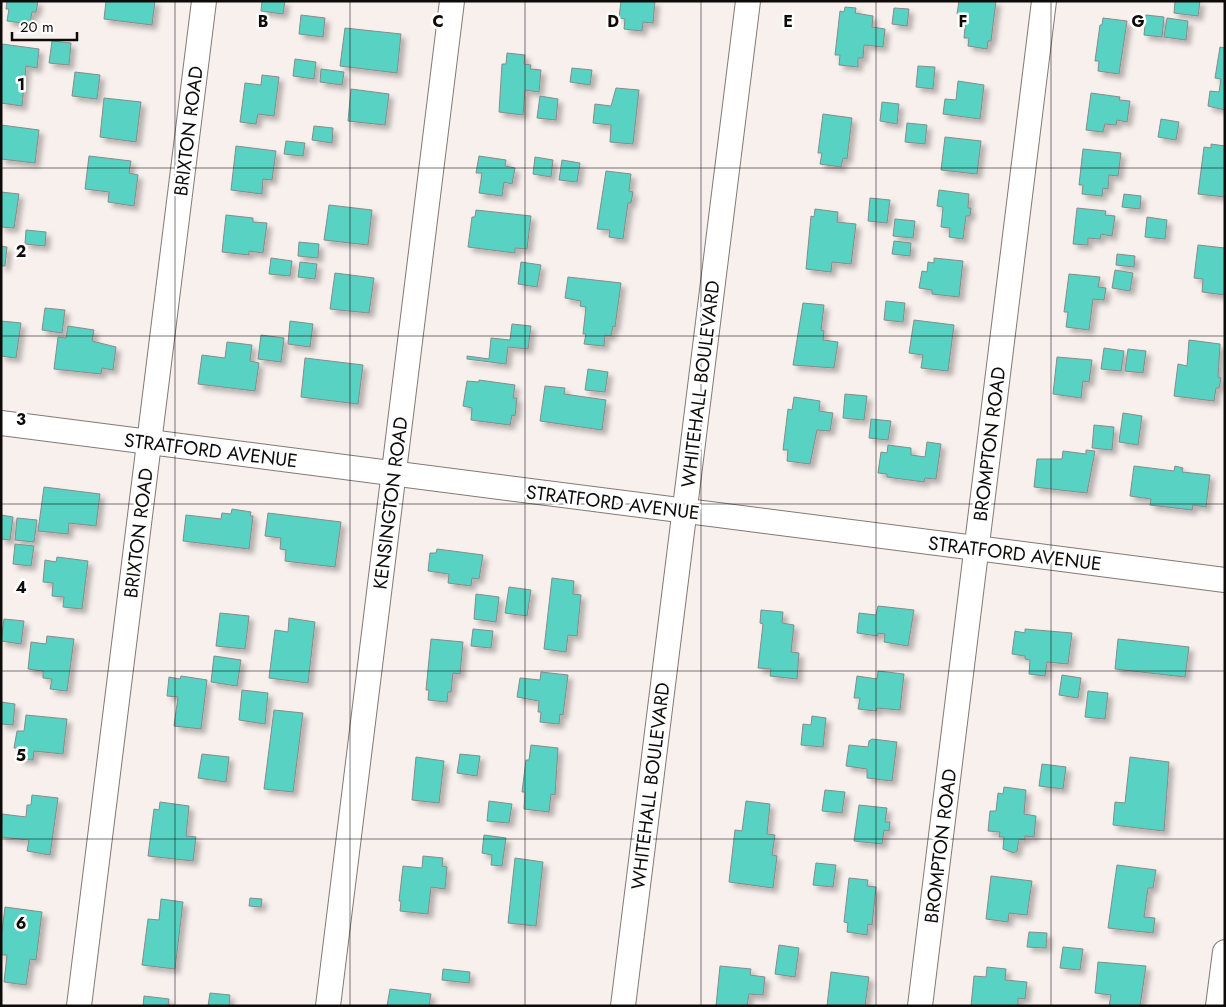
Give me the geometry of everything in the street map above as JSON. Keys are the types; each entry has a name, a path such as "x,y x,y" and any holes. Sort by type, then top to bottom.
{"street":[{"name":"BRIXTON ROAD","path":"79,1006 204,1"},
{"name":"KENSINGTON ROAD","path":"328,1006 452,1"},
{"name":"WHITEHALL BOULEVARD","path":"623,1006 748,1"},
{"name":"BROMPTON ROAD","path":"920,1006 1044,1"},
{"name":"STRATFORD AVENUE","path":"1,424 1225,580"},
{"path":"1218,1006 1225,952"}],"building":[{"path":"7,1 38,1 36,12 32,12 30,24 7,21 9,9 6,9"},
{"path":"106,1 155,1 152,25 104,19"},
{"path":"262,1 285,1 283,14 261,11"},
{"path":"621,1 655,1 653,23 643,22 642,31 624,29 625,19 619,18"},
{"path":"959,1 996,1 991,41 988,41 987,49 968,46 969,38 964,38 966,15 957,14"},
{"path":"1175,1 1200,1 1198,16 1174,13"},
{"path":"845,7 856,8 855,13 873,16 872,27 885,29 883,47 864,45 863,58 858,58 858,67 839,65 840,55 835,55 840,11 844,12"},
{"path":"894,8 909,9 907,26 892,24"},
{"path":"301,15 325,18 323,37 299,34"},
{"path":"1146,15 1164,17 1162,37 1144,35"},
{"path":"1103,18 1127,21 1119,74 1098,71 1099,61 1095,61 1100,25 1102,25"},
{"path":"1167,18 1188,21 1186,40 1164,37"},
{"path":"345,28 401,34 397,73 340,66"},
{"path":"52,41 71,43 69,65 49,63"},
{"path":"2,44 39,49 37,68 26,66 22,106 1,103"},
{"path":"1220,47 1225,48 1225,110 1208,106 1210,91 1219,92 1221,79 1215,78"},
{"path":"507,53 525,55 524,64 531,65 530,69 541,70 539,92 525,90 523,115 499,112 502,64 506,64"},
{"path":"295,59 316,62 314,79 293,76"},
{"path":"918,66 935,67 933,89 916,87"},
{"path":"572,68 592,70 590,85 570,82"},
{"path":"321,69 344,72 342,85 320,82"},
{"path":"75,72 100,75 97,99 72,96"},
{"path":"262,75 279,77 274,116 258,114 256,124 240,122 245,83 261,85"},
{"path":"958,81 984,85 980,119 943,114 945,99 956,100"},
{"path":"616,88 639,90 633,144 610,142 611,125 593,123 595,104 611,106"},
{"path":"351,89 389,94 385,125 348,121"},
{"path":"1091,93 1120,97 1119,100 1130,101 1127,122 1117,120 1116,125 1105,124 1103,132 1086,130"},
{"path":"540,96 558,99 556,120 537,118"},
{"path":"104,98 141,102 136,142 100,137"},
{"path":"882,102 899,104 897,124 880,121"},
{"path":"823,114 852,118 847,159 843,158 841,167 820,164 822,153 818,153"},
{"path":"1161,119 1179,122 1176,140 1158,137"},
{"path":"907,123 927,125 925,144 905,142"},
{"path":"1,125 39,130 35,163 1,159"},
{"path":"314,126 333,128 332,143 312,140"},
{"path":"945,137 981,141 977,174 941,170"},
{"path":"286,141 305,143 303,156 284,154"},
{"path":"1211,144 1225,146 1225,197 1198,194 1204,147 1211,148"},
{"path":"236,146 276,151 272,180 263,179 262,194 231,190"},
{"path":"1083,149 1121,153 1118,176 1109,175 1108,189 1103,188 1102,196 1082,194 1083,185 1079,185"},
{"path":"89,156 131,161 129,173 138,175 134,206 108,202 109,192 85,189"},
{"path":"479,156 506,160 505,166 515,168 512,184 504,182 502,196 479,193 482,173 476,173"},
{"path":"535,157 553,160 551,177 533,174"},
{"path":"562,160 580,163 577,182 559,180"},
{"path":"606,171 631,174 629,191 633,192 631,203 628,203 623,239 609,237 610,230 597,229"},
{"path":"939,190 969,194 968,208 971,208 970,216 966,216 963,239 949,237 950,228 941,227 943,207 937,206"},
{"path":"1,192 19,194 14,228 1,227"},
{"path":"1124,194 1141,196 1140,209 1122,207"},
{"path":"870,198 890,200 887,223 868,221"},
{"path":"329,205 372,210 368,245 324,240"},
{"path":"1077,208 1106,211 1105,215 1115,216 1112,236 1101,234 1100,239 1088,238 1088,245 1073,244"},
{"path":"815,209 838,212 837,222 856,224 851,264 832,262 831,272 806,269 811,216 814,217"},
{"path":"476,210 531,216 527,249 515,248 515,253 468,247 472,217 475,217"},
{"path":"226,215 253,218 253,222 267,223 263,253 249,251 249,255 222,252"},
{"path":"1147,217 1167,220 1165,239 1145,237"},
{"path":"895,219 915,221 913,238 893,236"},
{"path":"26,230 46,232 45,246 25,244"},
{"path":"894,241 911,243 910,256 892,254"},
{"path":"299,242 319,244 318,258 298,256"},
{"path":"1198,245 1225,248 1225,295 1202,292 1203,279 1194,278"},
{"path":"1,246 7,247 5,266 1,266"},
{"path":"1117,254 1135,256 1134,267 1116,265"},
{"path":"271,258 292,261 290,276 269,274"},
{"path":"934,258 963,261 959,297 932,294 932,290 919,288 922,271 927,272 928,262 934,263"},
{"path":"300,262 317,264 315,279 298,277"},
{"path":"521,262 541,265 537,287 518,284"},
{"path":"1115,270 1133,273 1130,291 1112,288"},
{"path":"335,273 374,278 369,313 330,309"},
{"path":"1069,274 1100,277 1098,287 1106,288 1104,300 1093,299 1089,330 1066,327 1068,312 1064,312"},
{"path":"568,277 621,283 615,327 613,326 611,336 605,335 604,346 584,344 586,334 583,334 586,307 580,306 581,301 565,298"},
{"path":"886,301 905,303 903,322 884,320"},
{"path":"803,303 824,305 821,330 824,331 823,340 838,342 834,368 793,365"},
{"path":"45,308 65,310 62,333 42,330"},
{"path":"914,320 954,325 948,371 921,368 923,355 909,353"},
{"path":"1,321 21,323 16,358 1,356"},
{"path":"290,321 313,324 310,347 288,344"},
{"path":"512,324 531,326 528,349 508,347 506,364 467,359 467,356 489,359 491,338 510,340"},
{"path":"68,326 94,330 92,341 116,347 113,370 102,368 101,374 54,369 58,337 66,338"},
{"path":"261,335 284,338 281,362 258,359"},
{"path":"1189,340 1220,344 1218,377 1221,378 1219,388 1216,388 1214,401 1174,396 1178,364 1187,366"},
{"path":"227,342 252,345 250,361 259,363 255,391 198,384 202,355 225,358"},
{"path":"1104,348 1124,351 1121,371 1101,369"},
{"path":"1128,349 1146,351 1143,373 1125,371"},
{"path":"1057,357 1092,360 1089,382 1083,381 1081,398 1053,394"},
{"path":"305,358 363,365 358,404 301,397"},
{"path":"588,369 608,372 605,392 585,390"},
{"path":"479,380 515,385 513,398 517,398 515,416 512,415 510,425 471,420 472,408 463,406 467,381 479,382"},
{"path":"545,386 565,388 564,394 606,400 602,430 540,421"},
{"path":"845,394 867,396 864,420 843,418"},
{"path":"794,397 820,401 819,411 833,413 830,431 817,430 810,464 787,461 788,450 783,450 788,409 792,410"},
{"path":"1123,413 1142,416 1138,445 1119,442"},
{"path":"871,419 891,421 888,440 869,438"},
{"path":"1094,425 1114,427 1112,450 1092,448"},
{"path":"927,442 941,444 936,479 925,478 924,482 887,477 887,474 878,473 881,452 887,453 888,445 911,448 911,455 925,457"},
{"path":"1086,450 1095,451 1087,493 1034,487 1037,459 1062,459 1063,451 1086,454"},
{"path":"1134,466 1174,471 1175,466 1183,468 1182,472 1210,475 1206,507 1193,505 1192,510 1150,505 1151,499 1130,496"},
{"path":"44,487 100,494 96,526 69,523 68,534 38,531"},
{"path":"232,509 251,512 250,516 253,516 249,549 183,541 186,515 221,519 222,513 231,514"},
{"path":"268,513 341,522 335,567 285,561 286,550 280,549 281,538 265,536"},
{"path":"1,515 13,517 10,540 1,539"},
{"path":"17,518 37,520 34,542 15,540"},
{"path":"15,544 34,546 31,566 13,564"},
{"path":"437,549 483,555 479,579 472,578 471,586 448,583 449,574 428,571 430,553 436,553"},
{"path":"57,557 88,561 82,609 63,607 64,597 52,596 53,583 43,582 45,560 56,562"},
{"path":"552,578 574,581 573,594 581,595 577,636 568,635 566,652 544,649"},
{"path":"509,587 531,590 527,616 505,613"},
{"path":"476,594 499,597 496,622 474,619"},
{"path":"878,606 914,610 908,646 884,642 885,634 878,633 878,636 857,633 859,613 876,615"},
{"path":"761,610 783,612 782,623 794,625 791,652 799,653 797,679 770,676 771,669 758,668 763,624 760,623"},
{"path":"220,613 249,616 245,649 216,646"},
{"path":"289,618 315,622 308,683 269,678 275,630 288,632"},
{"path":"4,619 24,621 21,644 1,641"},
{"path":"473,629 493,631 491,648 471,646"},
{"path":"1025,629 1072,633 1068,664 1047,662 1045,676 1029,674 1030,660 1025,659 1025,656 1012,654 1015,631 1025,633"},
{"path":"47,636 74,639 67,691 50,689 52,679 43,678 43,671 28,669 31,642 46,644"},
{"path":"431,639 463,642 460,674 453,673 451,692 448,692 447,702 428,700 429,690 426,690"},
{"path":"1118,639 1189,647 1185,677 1115,669"},
{"path":"214,656 241,660 237,686 211,682"},
{"path":"878,671 904,674 900,710 877,708 876,711 858,709 860,698 854,698 857,676 877,679"},
{"path":"541,672 568,675 563,715 560,714 559,724 540,722 541,712 538,712 539,701 517,697 520,678 540,680"},
{"path":"1062,675 1081,678 1078,698 1059,695"},
{"path":"181,676 207,680 201,729 174,726 178,697 167,696 169,677 180,679"},
{"path":"242,690 268,693 265,724 239,720"},
{"path":"1088,691 1108,693 1105,719 1085,717"},
{"path":"1,702 15,704 13,725 1,724"},
{"path":"274,710 303,713 293,792 264,789"},
{"path":"26,715 67,719 63,754 34,751 33,760 19,759 20,748 14,748 17,731 24,731"},
{"path":"812,716 826,718 823,747 801,745 803,724 811,725"},
{"path":"872,739 897,742 892,781 867,778 867,769 846,766 849,745 868,747 869,741"},
{"path":"531,745 558,748 555,795 551,794 549,812 524,809 525,792 522,792 526,760 529,760"},
{"path":"202,754 229,757 226,782 198,778"},
{"path":"460,754 480,756 477,776 457,773"},
{"path":"416,757 444,761 439,803 412,800"},
{"path":"1130,757 1169,762 1164,831 1113,825 1115,802 1125,803"},
{"path":"1042,764 1066,767 1063,789 1039,786"},
{"path":"1004,787 1026,790 1024,814 1036,816 1034,837 1025,836 1025,840 1019,839 1017,851 1014,853 1003,849 1004,837 999,837 1000,832 988,831 990,811 996,811 998,793 1003,794"},
{"path":"825,790 845,792 842,813 822,811"},
{"path":"32,795 58,798 50,855 27,851 29,840 1,837 2,814 26,817 27,805 31,805"},
{"path":"489,801 512,804 509,823 487,821"},
{"path":"746,801 770,804 767,834 775,835 772,855 777,856 773,888 729,882 735,830 742,831"},
{"path":"160,802 189,806 186,836 196,837 193,861 148,856 154,809 159,810"},
{"path":"859,805 887,808 885,822 890,822 889,831 884,830 882,844 854,841"},
{"path":"484,835 506,838 502,866 491,865 492,855 482,853"},
{"path":"423,856 443,858 442,866 447,867 445,889 431,887 428,914 400,911 401,901 399,901 403,866 422,868"},
{"path":"515,858 543,862 536,926 508,923"},
{"path":"816,863 836,865 833,887 813,885"},
{"path":"1117,865 1156,870 1153,888 1148,888 1144,917 1155,918 1153,933 1108,928"},
{"path":"991,876 1032,881 1027,915 1009,913 1008,922 986,919"},
{"path":"849,878 868,880 867,886 876,887 872,925 868,924 867,935 847,932 848,923 844,922"},
{"path":"250,898 262,899 261,907 249,906"},
{"path":"161,899 183,902 175,969 142,965 148,919 159,920"},
{"path":"5,907 42,912 36,960 30,959 26,985 4,982 7,955 1,955 1,939"},
{"path":"1029,932 1047,933 1046,948 1027,947"},
{"path":"779,945 799,948 795,977 775,974"},
{"path":"1063,947 1083,949 1080,970 1060,968"},
{"path":"1098,962 1146,966 1140,1006 1109,1006 1111,995 1095,993"},
{"path":"720,966 751,969 750,975 765,977 763,995 749,994 747,1006 716,1006"},
{"path":"987,967 1006,969 1005,980 1027,982 1025,999 1018,998 1018,1006 971,1006 974,976 986,977"},
{"path":"443,969 470,972 469,983 442,980"},
{"path":"831,972 869,977 865,1006 827,1006"},
{"path":"390,989 431,994 429,1006 387,1006"},
{"path":"210,993 230,995 229,1006 208,1006"},
{"path":"144,996 169,999 168,1006 143,1006"}]}
